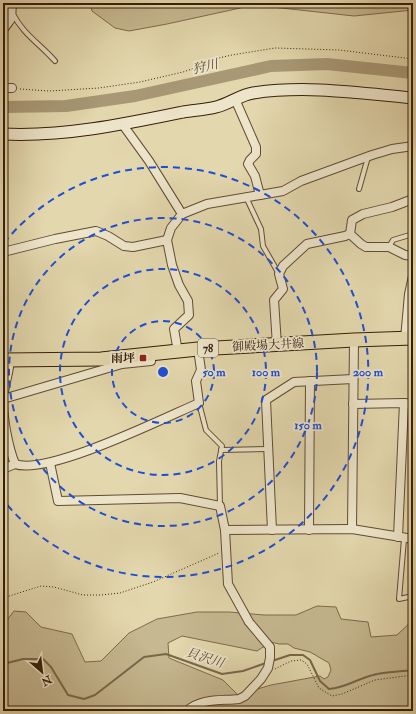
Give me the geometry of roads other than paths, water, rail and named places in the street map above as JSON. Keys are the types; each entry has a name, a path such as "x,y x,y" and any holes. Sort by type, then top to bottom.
{"main road":[{"name":"御殿場大井線","path":"6,360 100,359 198,349 354,340 409,339"}],"street":[{"path":"3,30 11,19 12,7"},
{"path":"3,134 67,131 123,125 218,107 250,93 269,91 325,89 413,98"},
{"path":"235,99 256,147 256,154 248,164 255,176 260,195"},
{"path":"123,125 150,161 182,214"},
{"path":"178,352 174,329 189,314 188,301 179,285 172,265 167,240 171,228 182,214 207,204 246,196 283,191 301,181 368,156 392,149 413,146"},
{"path":"350,234 352,220 363,214 392,207 413,199"},
{"path":"3,252 55,239 96,231 108,236 124,246 132,247 167,240"},
{"path":"277,345 274,300 283,289 279,274 283,266 307,244 350,234"},
{"path":"350,234 366,247 390,247 405,255 413,256"},
{"path":"409,339 409,294 413,276"},
{"path":"352,529 354,340"},
{"path":"3,469 15,464 21,466 50,463 88,451 199,403 196,381 200,370 198,349"},
{"path":"3,399 122,364 151,361 152,354"},
{"path":"6,360 9,371 3,399 8,447 15,464"},
{"path":"272,530 266,400 294,382 353,379"},
{"path":"309,530 310,381"},
{"path":"401,538 404,403"},
{"path":"353,404 413,404"},
{"path":"50,463 58,501 180,498 220,506 225,530 228,584 249,622 270,647 270,658 267,669 261,679 245,696 239,699 199,703 187,711"},
{"path":"225,530 352,529 413,539"}],"lane":[{"path":"12,7 22,29 45,50 54,61"},
{"path":"358,189 368,156"},
{"path":"246,196 261,230 263,246 279,274"},
{"path":"390,247 393,240 413,234"},
{"path":"199,403 206,430 222,446 220,461 220,506"},
{"path":"221,450 268,449"},
{"path":"401,538 399,599 413,596"}],"waterway":[{"name":"狩川","path":"3,107 66,106 135,96 271,66 327,64 413,73"},
{"name":"貝沢川","path":"3,664 23,659 43,659 51,667 68,695 84,699 95,695 144,657 166,654 222,674 243,671 266,663"},
{"name":"貝沢川","path":"272,661 290,655 303,655 310,660 320,681 329,689 340,687 378,674 413,670"}],"place":[{"name":"雨坪","path":"143,358"}]}
